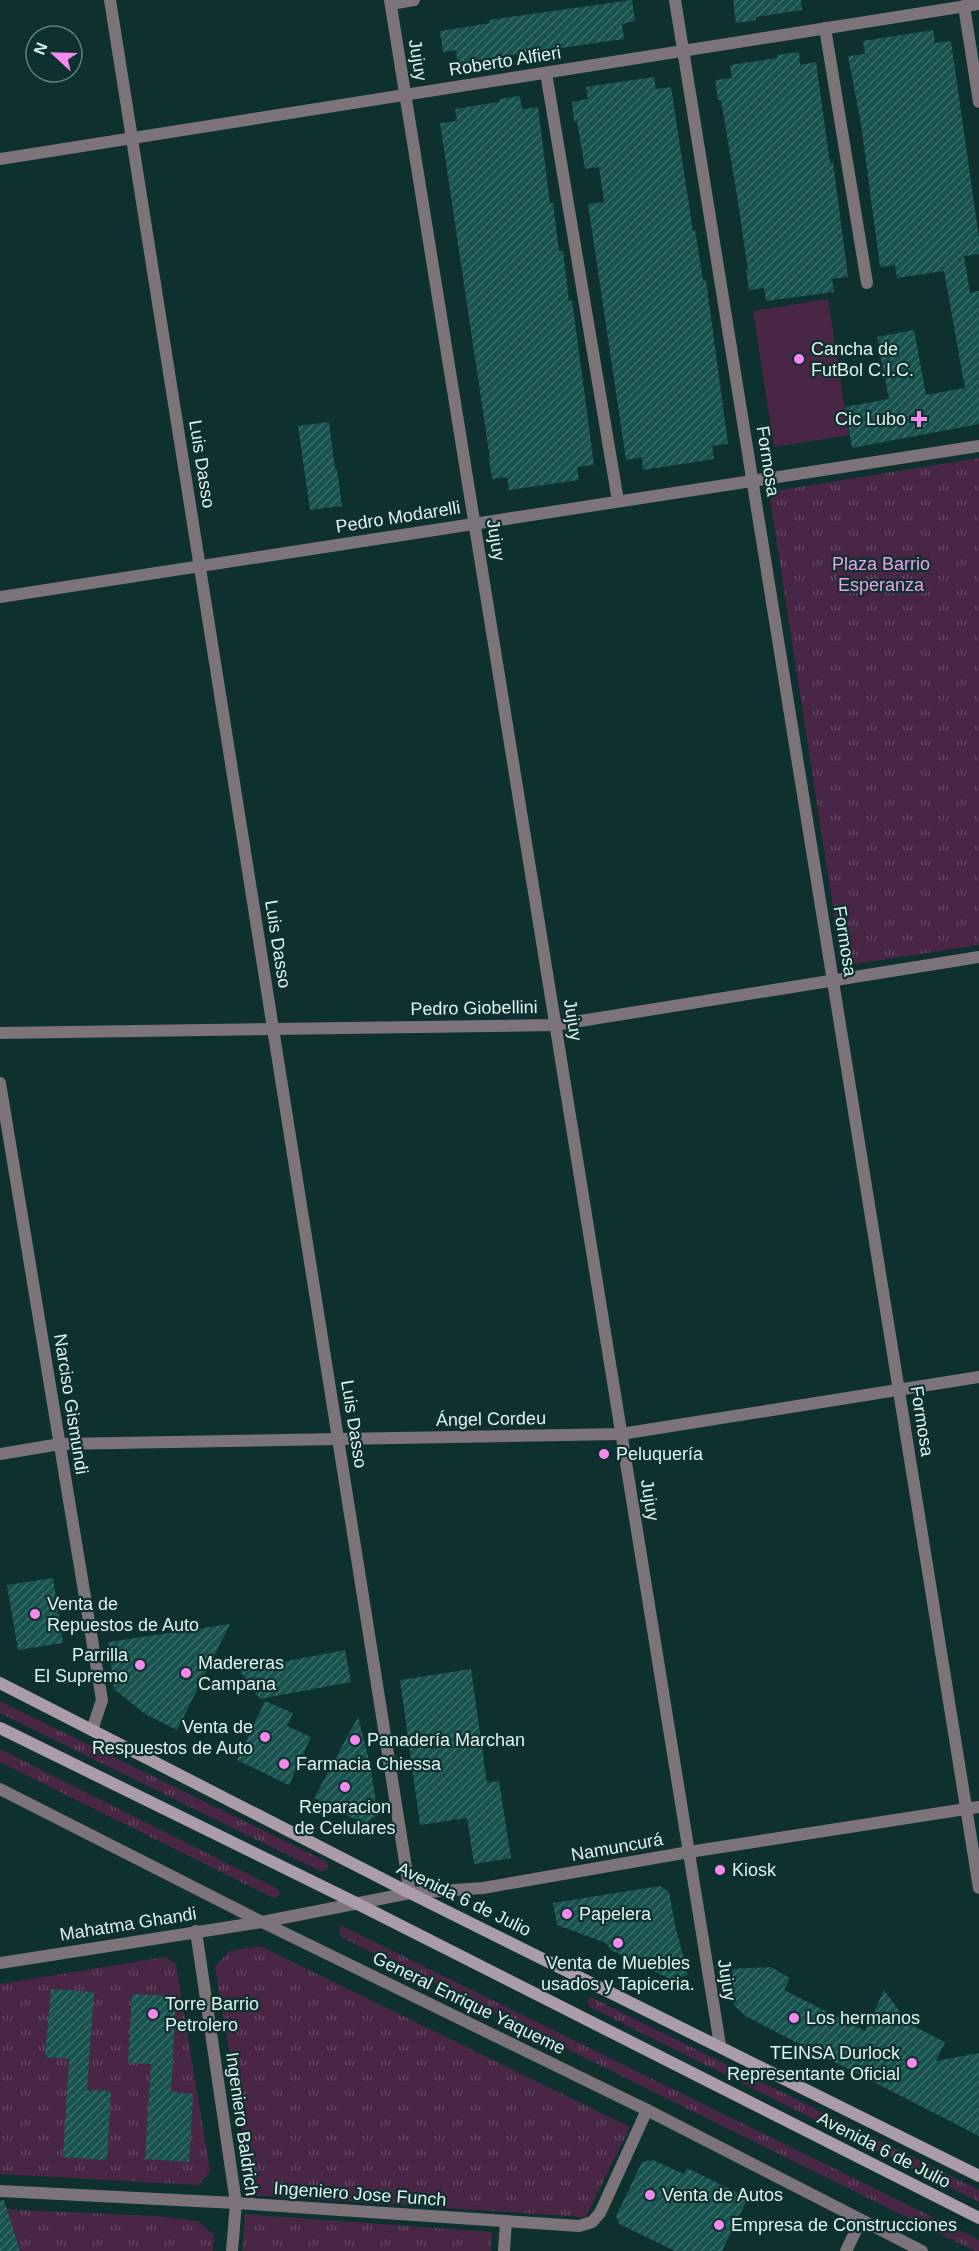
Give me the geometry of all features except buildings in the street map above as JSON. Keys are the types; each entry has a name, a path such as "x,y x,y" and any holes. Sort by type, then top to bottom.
{"main road":[{"name":"Avenida 6 de Julio","path":"0,1683 410,1893 720,2045 979,2176"},
{"name":"Avenida 6 de Julio","path":"0,1728 356,1903 979,2218"}],"street":[{"name":"Luis Dasso","path":"110,0 410,1893"},
{"path":"391,2 414,0"},
{"name":"Formosa","path":"675,0 899,1390 973,1808 979,1888"},
{"name":"Jujuy","path":"391,2 720,2045"},
{"name":"Roberto Alfieri","path":"0,159 977,3"},
{"path":"964,6 979,102"},
{"path":"825,28 867,283"},
{"path":"546,73 618,501"},
{"name":"Pedro Modarelli","path":"0,597 979,446"},
{"name":"Pedro Giobellini","path":"0,1033 555,1025 979,957"},
{"name":"Narciso Gismundi","path":"0,1083 102,1700 92,1730"},
{"name":"Ángel Cordeu","path":"0,1454 60,1444 621,1434 979,1377"},
{"name":"General Enrique Yaqueme","path":"0,1790 261,1922 647,2110 922,2251"},
{"name":"Namuncurá","path":"261,1922 410,1893 483,1888 689,1852 973,1808"},
{"name":"Mahatma Ghandi","path":"0,1963 261,1922"},
{"name":"Ingeniero Baldrich","path":"196,1931 236,2203 232,2251"},
{"name":"Ingeniero Jose Funch","path":"0,2191 236,2203 579,2226 592,2222 600,2213 647,2110"},
{"path":"846,2251 861,2220"},
{"path":"504,2251 506,2221"}],"green space":[{"name":"Cancha de FutBol C.I.C.","path":"828,299 849,435 774,447 753,311"},
{"name":"Plaza Barrio Esperanza","path":"979,458 979,945 842,966 769,492"},
{"path":"0,1701 325,1861 328,1864 327,1869 320,1871 0,1713"},
{"path":"0,1749 276,1888 279,1895 276,1898 271,1897 0,1762"},
{"path":"342,1926 979,2240 979,2251 341,1937 339,1929"},
{"path":"260,1946 630,2127 586,2217 250,2195 238,2102 215,1967 229,1951"},
{"path":"165,1957 176,1964 210,2171 199,2185 0,2174 0,1984"},
{"path":"591,1997 979,2190 979,2202 590,2007 587,2000"},
{"path":"0,2209 155,2216 198,2221 214,2235 213,2251 0,2251"},
{"path":"245,2214 492,2232 491,2251 242,2251"}],"place":[{"name":"Cancha de FutBol C.I.C.","path":"799,359"},
{"name":"Cic Lubo","path":"919,419"},
{"name":"Peluquería","path":"604,1454"},
{"name":"Venta de Repuestos de Auto","path":"35,1614"},
{"name":"Parrilla El Supremo","path":"140,1665"},
{"name":"Madereras Campana","path":"186,1673"},
{"name":"Venta de Respuestos de Auto","path":"265,1737"},
{"name":"Panadería Marchan","path":"355,1740"},
{"name":"Farmacia Chiessa","path":"284,1764"},
{"name":"Reparacion de Celulares","path":"345,1787"},
{"name":"Kiosk","path":"720,1870"},
{"name":"Papelera","path":"567,1914"},
{"name":"Venta de Muebles usados y Tapiceria.","path":"618,1943"},
{"name":"Torre Barrio Petrolero","path":"153,2014"},
{"name":"Los hermanos","path":"794,2018"},
{"name":"TEINSA Durlock Representante Oficial","path":"912,2063"},
{"name":"Venta de Autos","path":"650,2195"},
{"name":"Empresa de Construcciones","path":"719,2225"}]}
